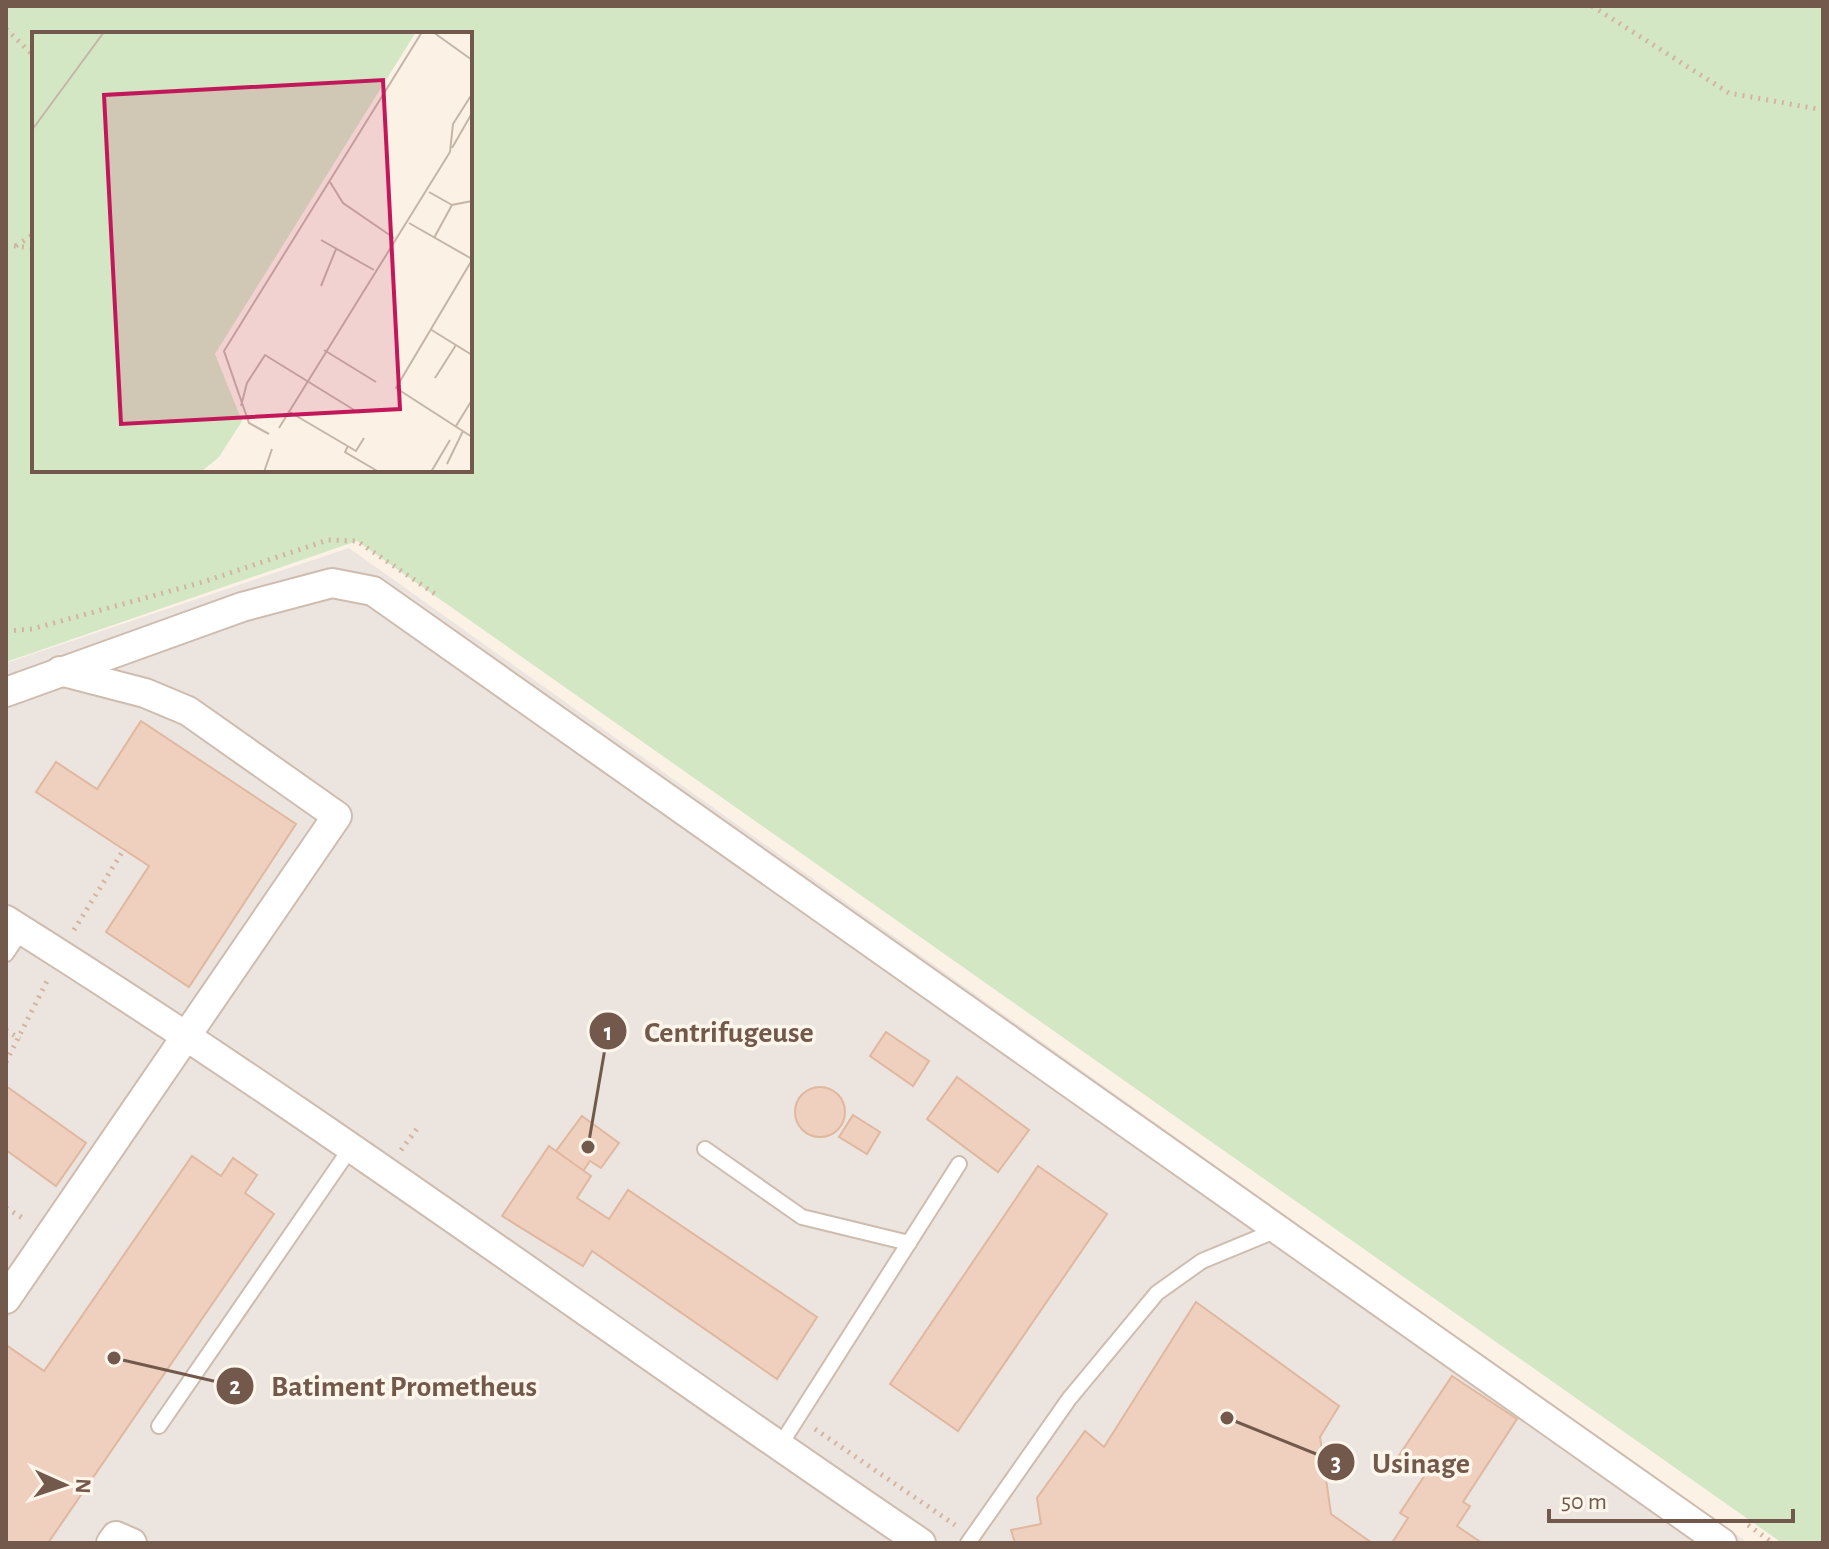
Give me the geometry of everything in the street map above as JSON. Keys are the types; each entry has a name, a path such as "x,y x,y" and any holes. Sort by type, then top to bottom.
{"street":[{"path":"6,692 242,607 332,583 373,591 1722,1543"},
{"path":"6,1299 337,816 188,711 145,693 60,671"},
{"path":"14,925 352,1146 779,1447 921,1543"},
{"path":"111,1543 116,1536 132,1543"}],"lane":[{"path":"6,954 14,925"},
{"path":"159,1426 352,1146"},
{"path":"705,1149 802,1217 909,1243"},
{"path":"779,1447 959,1164"},
{"path":"968,1543 1069,1399 1157,1293 1202,1261 1278,1230"}],"path":[{"path":"1592,6 1600,8 1729,93 1823,110"},
{"path":"6,29 32,54"},
{"path":"16,246 32,235"},
{"path":"6,245 32,248"},
{"path":"6,1030 20,1039 6,1062"}],"shaded area":[{"path":"349,548 1748,1543 6,1543 6,663"}],"green space":[{"path":"6,6 1823,6 1823,1543 1782,1543 357,541 6,662"}],"building":[{"path":"141,721 296,824 189,987 106,932 149,866 36,792 56,762 97,789"},
{"path":"886,1032 929,1061 913,1086 870,1056"},
{"path":"957,1077 1029,1130 998,1172 927,1119"},
{"path":"6,1086 86,1143 56,1186 6,1150"},
{"path":"810,1088 830,1088 844,1102 844,1122 830,1136 810,1136 796,1122 796,1102"},
{"path":"853,1115 880,1132 867,1154 839,1137"},
{"path":"582,1116 619,1143 601,1168 590,1161 583,1171 556,1151"},
{"path":"549,1146 591,1176 577,1198 609,1219 628,1190 817,1317 777,1379 592,1251 583,1266 502,1216"},
{"path":"192,1156 221,1176 233,1158 257,1175 245,1193 274,1214 48,1543 6,1543 6,1345 44,1371"},
{"path":"1038,1166 1107,1214 958,1431 890,1384"},
{"path":"1196,1302 1339,1406 1320,1437 1331,1514 1372,1543 1015,1543 1011,1530 1041,1524 1037,1498 1085,1431 1104,1447"},
{"path":"1452,1376 1517,1419 1463,1502 1470,1506 1457,1526 1482,1543 1392,1543 1408,1518 1400,1513 1425,1475 1398,1457"}],"place":[{"name":"Centrifugeuse","path":"588,1147"},
{"name":"Batiment Prometheus","path":"114,1358"},
{"name":"Usinage","path":"1227,1418"}]}
